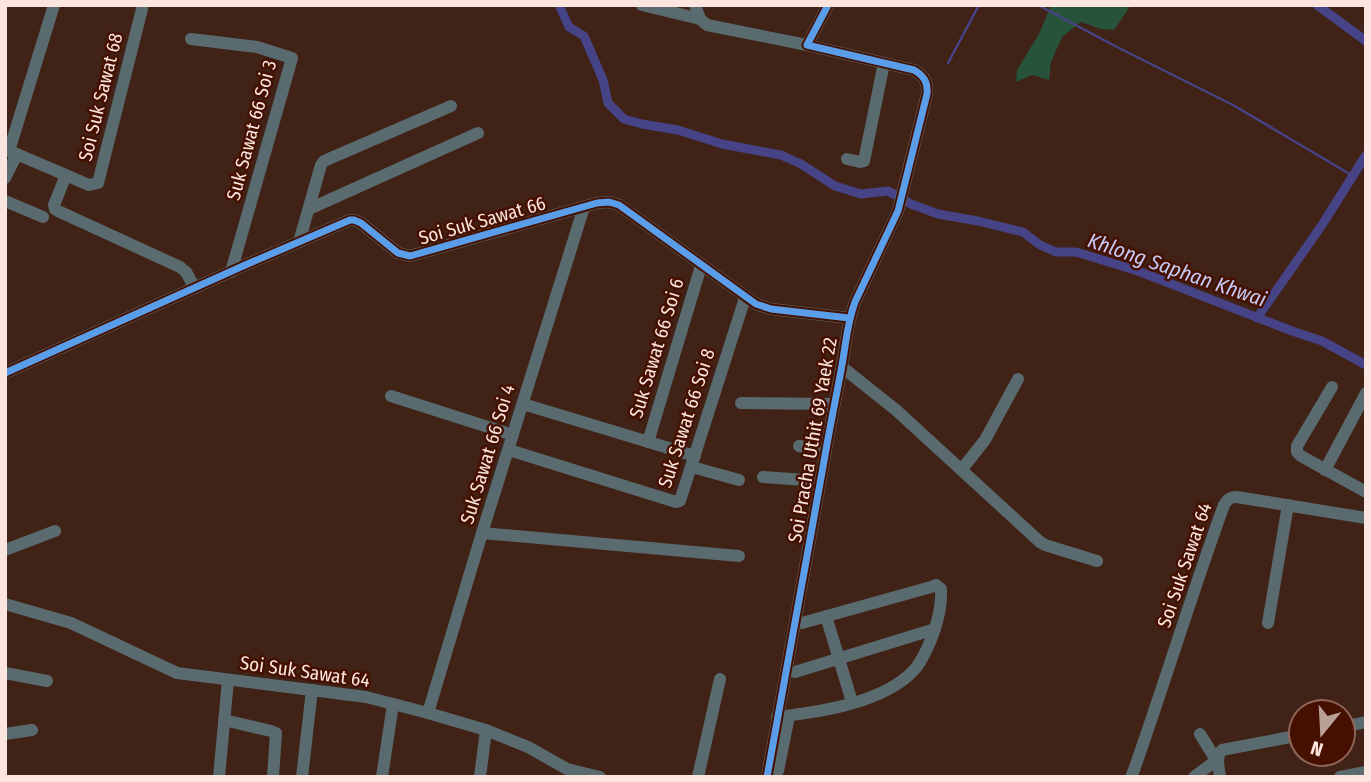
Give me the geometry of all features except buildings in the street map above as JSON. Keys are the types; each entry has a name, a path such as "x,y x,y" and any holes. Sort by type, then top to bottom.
{"street":[{"path":"5,178 10,151 54,5"},
{"name":"Soi Suk Sawat 68","path":"10,151 89,185 98,183 143,5"},
{"name":"Soi Pracha Uthit 69 Yaek 22","path":"642,5 700,19 707,25 914,70 921,74 928,85 898,211 849,318 772,774"},
{"path":"695,5 700,19"},
{"path":"807,45 828,5"},
{"name":"Suk Sawat 66 Soi 3","path":"191,39 257,47 292,58 231,272"},
{"path":"847,159 864,161 884,63"},
{"path":"299,242 324,161 451,106"},
{"path":"309,209 478,133"},
{"path":"66,175 54,205 55,209 180,267 195,288"},
{"path":"5,201 43,217"},
{"name":"Soi Suk Sawat 66","path":"5,373 354,220 398,253 410,256 597,203 614,202 756,304 771,309 849,318"},
{"name":"Suk Sawat 66 Soi 4","path":"428,713 584,207"},
{"name":"Suk Sawat 66 Soi 6","path":"648,442 702,266"},
{"name":"Suk Sawat 66 Soi 8","path":"509,450 680,502 745,298"},
{"name":"Soi Pracha Uthit 69 Yaek 22","path":"842,367 895,410 1040,542 1097,561"},
{"path":"961,469 985,440 1018,379"},
{"path":"1332,387 1297,446 1297,452 1366,492"},
{"path":"1325,470 1366,393"},
{"path":"391,396 513,435"},
{"path":"741,403 834,404"},
{"path":"523,404 648,442 738,480"},
{"path":"799,446 826,450"},
{"path":"762,477 820,481"},
{"name":"Soi Suk Sawat 64","path":"1130,777 1203,562 1224,505 1231,497 1366,518"},
{"path":"1268,623 1288,505"},
{"path":"5,550 55,531"},
{"path":"482,533 739,555"},
{"path":"783,716 839,706 889,689 915,669 935,629 942,591 936,585 802,623"},
{"name":"Soi Suk Sawat 64","path":"6,608 71,623 177,673 312,690 393,704 486,730 528,747 567,769 600,777"},
{"path":"826,616 852,702"},
{"path":"795,672 935,629"},
{"path":"5,673 47,681"},
{"path":"698,777 720,678"},
{"path":"219,777 228,680"},
{"path":"302,777 312,690"},
{"path":"382,777 393,704"},
{"path":"224,720 276,733 273,777"},
{"path":"5,734 32,730"},
{"path":"481,777 486,730"},
{"path":"1199,734 1217,760"},
{"path":"1220,777 1217,760 1222,750 1287,738"},
{"path":"1194,777 1217,760"},
{"path":"1340,777 1366,772"}],"green space":[{"path":"1051,5 1131,5 1114,30 1081,22 1062,37 1051,62 1049,80 1032,75 1016,82 1017,70 1039,34"}],"waterway":[{"name":"Khlong Saphan Khwai","path":"559,5 569,27 584,36 603,80 608,103 624,119 678,130 722,144 781,155 801,164 835,186 861,194 888,191 911,204 938,214 1023,232 1040,245 1056,252 1076,252 1138,271 1322,341 1366,365"},
{"path":"948,63 979,5"},
{"path":"1038,5 1233,105 1353,176"},
{"path":"1317,5 1366,41"},
{"path":"1257,318 1322,225 1366,155"}],"cycle path":[{"path":"767,777 850,318 898,211 927,94 925,80 914,70 807,45 828,5"},
{"path":"5,373 350,220 361,223 398,253 410,256 597,203 609,202 619,205 756,304 771,309 849,318"}]}
